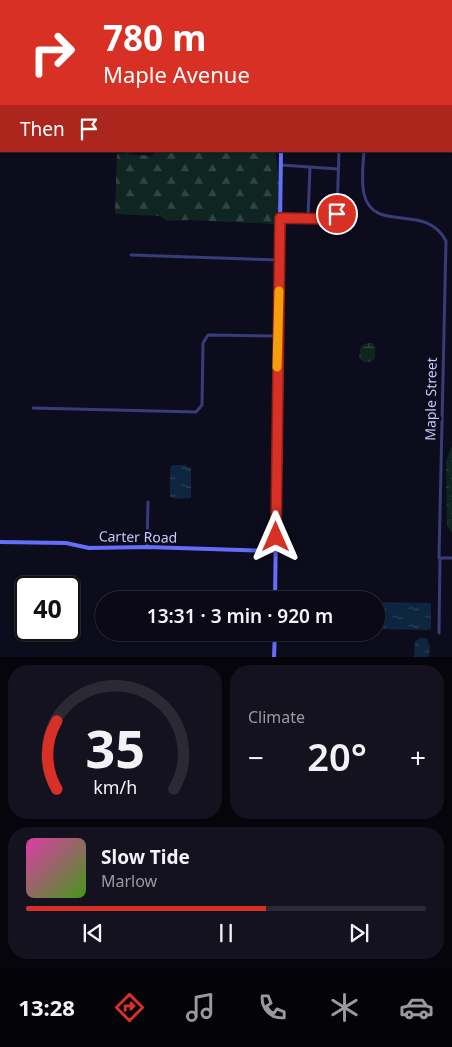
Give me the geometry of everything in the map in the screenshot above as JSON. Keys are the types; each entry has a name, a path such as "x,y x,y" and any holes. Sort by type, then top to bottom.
{"street":[{"path":"275,591 281,152"},
{"path":"280,218 335,218 337,214 338,152"},
{"name":"Maple Street","path":"364,152 364,194 368,204 382,215 429,222 438,228 446,241 439,633"},
{"path":"281,165 338,169"},
{"path":"308,218 310,167"},
{"path":"131,255 280,260"},
{"path":"33,408 196,412 202,405 204,343 208,335 278,336"},
{"path":"146,547 148,502"},
{"name":"Carter Road","path":"0,542 66,544 89,548 146,547 276,552"},
{"path":"439,558 452,558"},
{"path":"274,657 275,641"}],"green space":[{"path":"125,152 132,152 129,154 151,156 154,152 275,152 280,213 274,224 189,220 167,221 160,216 115,214 117,154 125,154"},
{"path":"372,343 375,346 375,358 371,362 364,362 359,358 360,350 363,345"},
{"path":"452,446 452,532 447,526 446,461"}],"water":[{"path":"184,465 191,468 191,498 176,499 170,497 170,471 171,466"},
{"path":"385,602 430,603 431,629 385,629"},
{"path":"420,638 427,638 430,647 429,657 414,657 415,641"}],"slow traffic":[{"path":"277,367 279,291"}],"route":[{"path":"276,537 280,218 331,219 335,218 337,214"}]}
